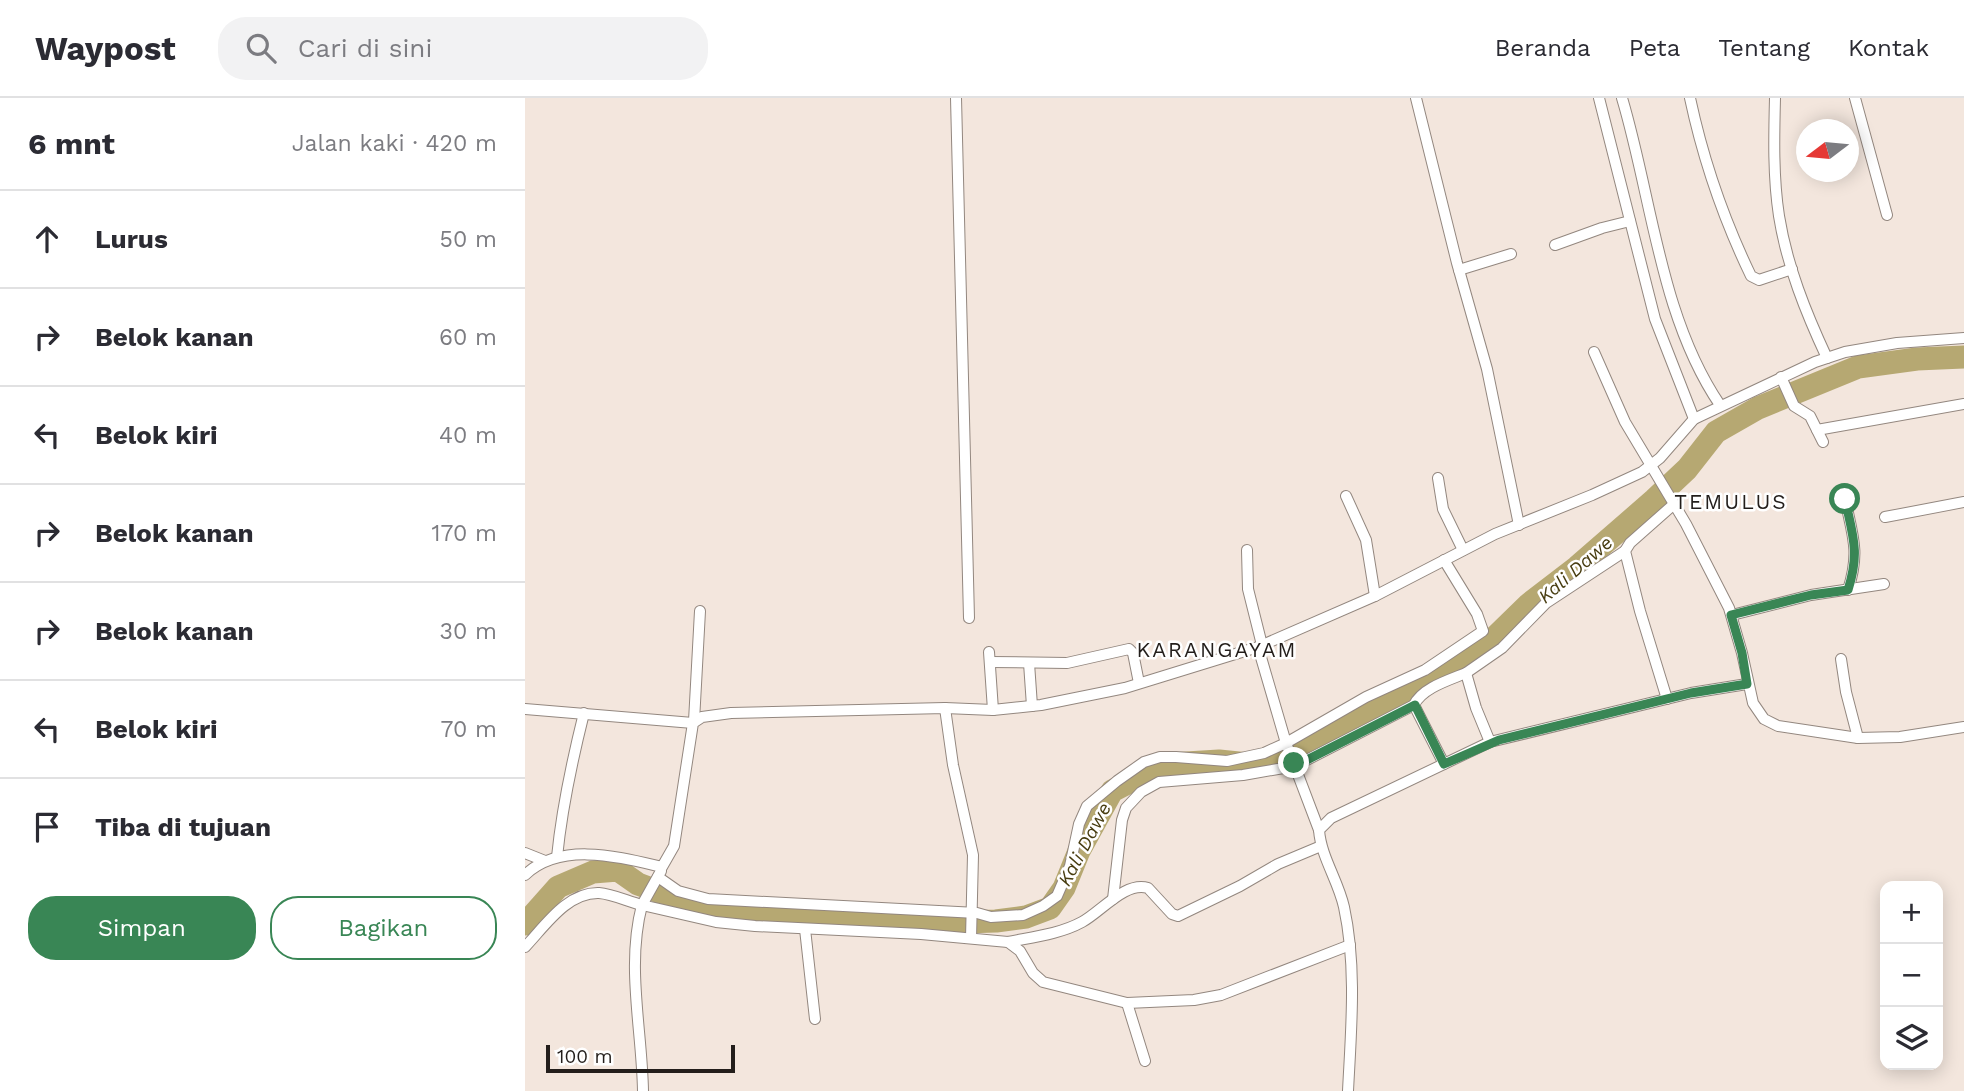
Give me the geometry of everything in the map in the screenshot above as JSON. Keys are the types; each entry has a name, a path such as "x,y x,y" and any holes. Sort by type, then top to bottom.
{"street":[{"path":"956,98 969,618"},
{"path":"1416,98 1487,369 1519,525"},
{"path":"1599,98 1655,319 1694,419"},
{"path":"1622,98 1653,234 1687,343 1707,386 1720,405"},
{"path":"1690,98 1699,141 1728,223 1751,276 1759,280 1792,269"},
{"path":"1775,98 1774,162 1779,216 1792,269 1809,319 1827,358"},
{"path":"1855,98 1887,215"},
{"path":"1555,245 1630,221"},
{"path":"1459,270 1511,254"},
{"path":"525,709 693,722 711,715 731,713 945,708 993,710 1032,706 1139,683 1260,646 1375,596 1495,534 1592,495 1651,466 1694,419 1781,377 1845,352 1897,343 1964,338"},
{"path":"1594,352 1610,394 1656,477 1686,524 1731,615 1753,703 1764,719 1778,726 1857,738 1901,737 1964,727"},
{"path":"1781,377 1800,411 1810,416 1823,442"},
{"path":"1817,430 1964,404"},
{"path":"1438,478 1443,509 1463,550"},
{"path":"1346,496 1366,540 1375,596"},
{"path":"1845,499 1856,554 1856,567 1848,590"},
{"path":"1114,899 1124,814 1141,792 1159,782 1243,775 1294,765 1415,705 1419,697 1465,673 1502,648 1546,603 1625,551 1671,502"},
{"path":"1885,517 1964,502"},
{"path":"1247,550 1248,589 1260,646 1288,747 1319,830 1321,846 1343,906 1350,945 1352,1014 1347,1091"},
{"path":"1625,551 1667,699"},
{"path":"525,947 559,910 585,894 601,893 644,902 716,922 805,929 971,925 991,917 1023,915 1057,896 1070,866 1079,824 1087,806 1144,762 1160,757 1227,761 1288,747 1338,711 1425,670 1483,631 1477,614 1444,560"},
{"path":"1731,615 1811,595 1884,584"},
{"path":"643,1091 642,1049 634,984 637,925 644,902 674,846 693,722 700,611"},
{"path":"993,710 990,657 1029,663 1067,663 1129,649 1133,653 1139,683"},
{"path":"1841,659 1857,738"},
{"path":"1029,663 1032,706"},
{"path":"1465,673 1490,742"},
{"path":"1319,830 1331,818 1490,742 1667,699 1747,684"},
{"path":"1415,705 1444,764"},
{"path":"945,708 953,765 973,855 971,925"},
{"path":"557,857 567,783 584,713"},
{"path":"1008,942 1050,934 1081,923 1126,891 1143,886 1155,893 1172,914 1178,916 1278,864 1321,846"},
{"path":"525,853 545,861"},
{"path":"525,875 536,865 557,857 598,855 658,875 678,891 708,899 971,925 1008,942 1020,951 1033,973 1043,982 1127,1003 1194,1000 1221,995 1350,945"},
{"path":"805,929 815,1019"},
{"path":"1127,1003 1145,1061"}],"waterway":[{"name":"Kali Dawe","path":"525,924 558,887 593,872 618,870 638,884 708,910 754,915 964,922 1026,917 1050,908 1064,888 1079,851 1112,791 1170,764 1219,761 1258,765 1294,757 1381,706 1448,672 1490,642 1529,604 1577,567 1654,500 1687,469 1716,432 1758,408 1858,367 1917,359 1964,357"}],"district":[{"name":"TEMULUS","path":"1731,502"},
{"name":"KARANGAYAM","path":"1217,650"}],"route":[{"path":"1294,763 1295,766 1415,705 1444,764 1490,742 1557,724 1691,693 1747,684 1742,653 1731,615 1811,595 1848,590 1856,567 1856,554 1845,499"}]}
